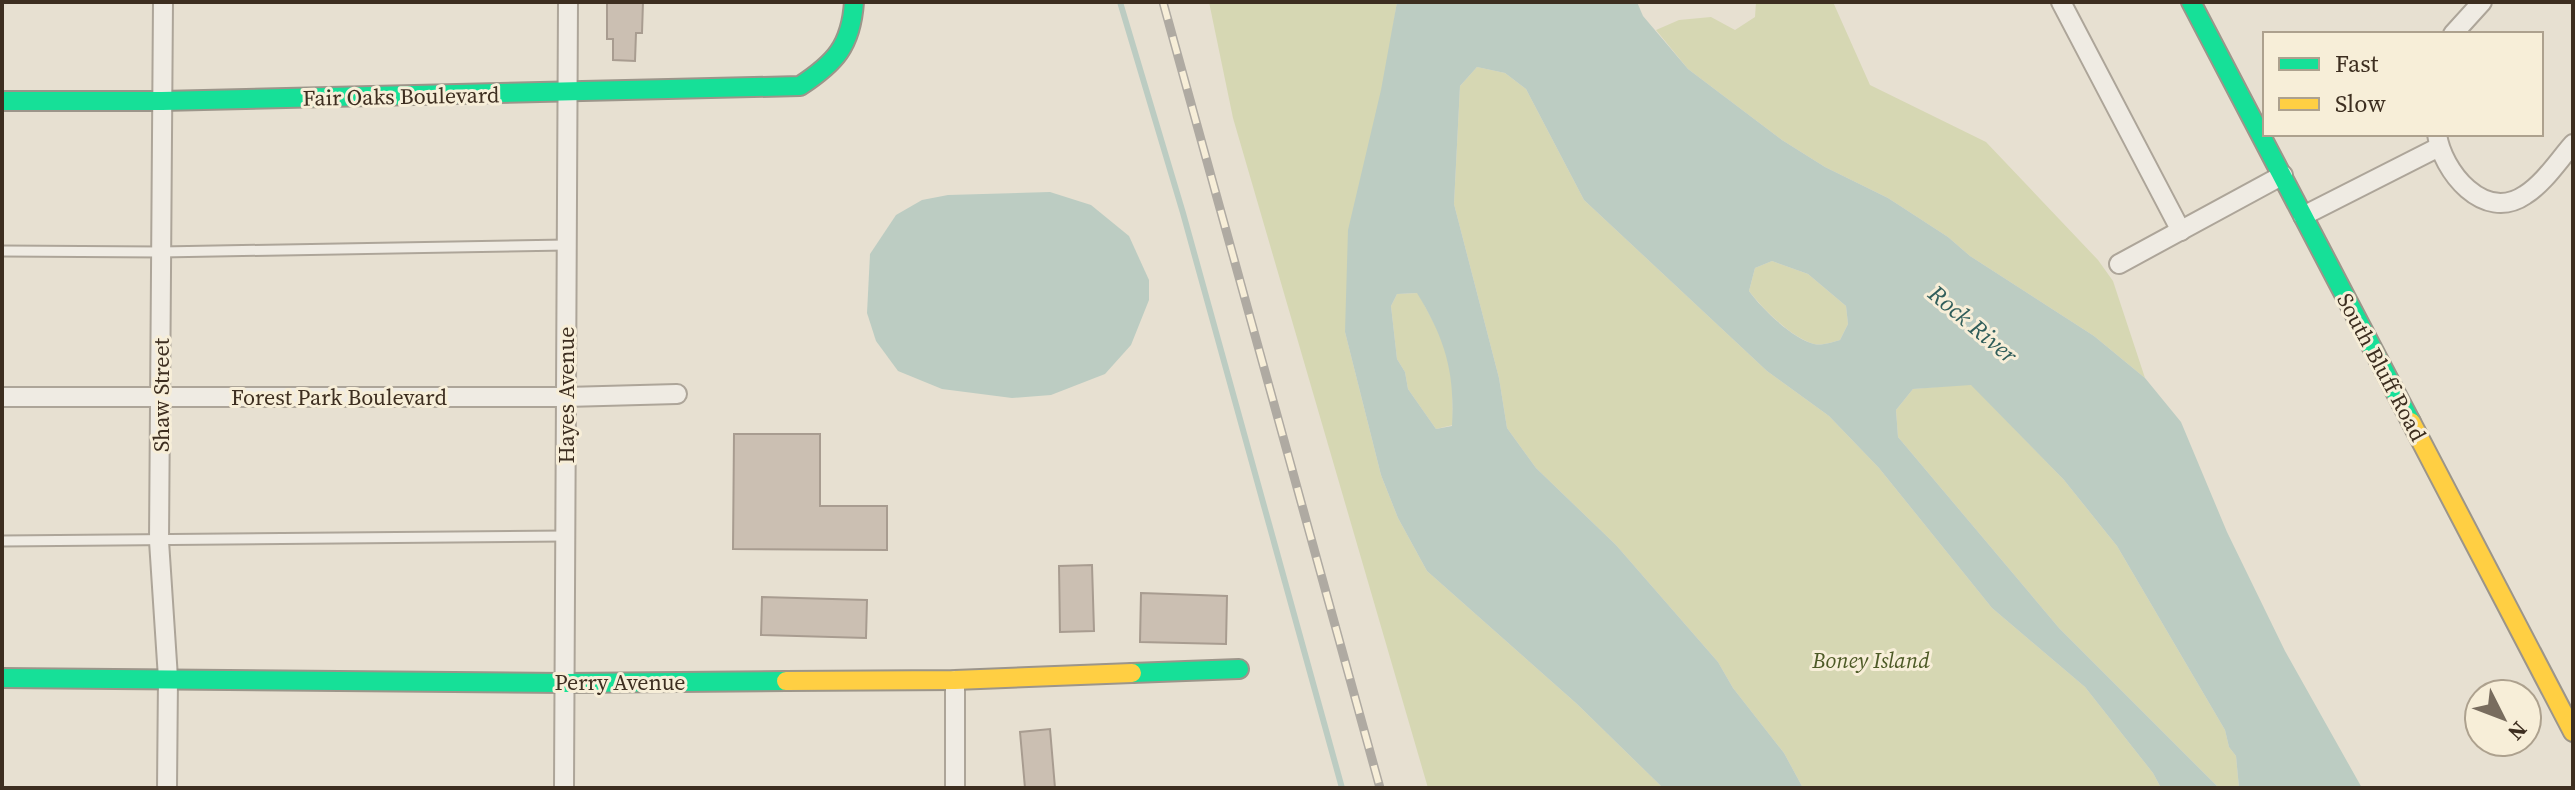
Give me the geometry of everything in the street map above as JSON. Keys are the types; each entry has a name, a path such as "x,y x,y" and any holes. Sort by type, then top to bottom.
{"street":[{"name":"Shaw Street","path":"163,2 159,541 168,678 167,788"},
{"name":"Hayes Avenue","path":"564,788 568,2"},
{"name":"Fair Oaks Boulevard","path":"2,101 162,101 800,86 828,69 845,50 854,2"},
{"path":"2061,2 2181,231"},
{"name":"South Bluff Road","path":"2191,2 2573,732"},
{"path":"2455,32 2482,2"},
{"path":"2303,216 2438,140 2449,169 2461,184 2476,195 2503,203 2524,196 2573,144"},
{"path":"2119,264 2283,175"},
{"name":"Forest Park Boulevard","path":"2,397 566,397 677,394"},
{"name":"Perry Avenue","path":"2,678 565,683 955,680 1239,669"},
{"path":"955,680 955,788"}],"lane":[{"path":"2,251 161,252 566,245"},
{"path":"2,541 566,536"}],"green space":[{"path":"1209,2 1397,2 1345,332 1381,475 1398,518 1427,571 1577,704 1663,788 1428,788 1233,118"},
{"path":"1756,2 1833,2 1870,85 1986,142 2098,260 2113,281 2145,378 2094,336 1970,256 1948,237 1888,198 1825,167 1782,140 1688,69 1656,30 1679,20 1711,17 1735,30 1755,17"},
{"name":"Boney Island","path":"1477,67 1505,73 1526,89 1584,200 1767,371 1829,416 1879,468 1992,608 2085,687 2153,773 2161,788 1803,788 1784,753 1733,688 1718,662 1616,545 1536,468 1507,428 1499,378 1454,204 1460,86"},
{"path":"1772,261 1808,274 1846,306 1848,324 1840,340 1820,344 1806,341 1778,322 1755,298 1749,291 1755,268"},
{"path":"1418,293 1446,346 1452,383 1453,425 1436,429 1408,389 1405,372 1397,359 1391,306 1397,294"},
{"path":"1971,384 2064,480 2117,546 2225,730 2229,747 2236,756 2239,788 2219,788 2059,628 1898,437 1896,410 1913,389"}],"water":[{"name":"Rock River","path":"1397,2 1637,2 1643,16 1688,69 1782,140 1825,167 1888,198 1948,237 1970,256 2094,336 2145,378 2181,422 2227,532 2285,651 2362,788 2239,788 2236,756 2229,747 2225,730 2117,546 2064,480 1971,385 1913,389 1896,410 1898,437 2059,628 2219,788 2161,788 2153,773 2085,687 1992,608 1879,468 1829,416 1767,371 1584,200 1526,89 1505,73 1477,67 1460,86 1454,204 1499,378 1507,428 1536,468 1616,545 1718,662 1733,688 1784,753 1803,788 1663,788 1577,704 1427,571 1398,518 1381,475 1345,332 1348,230 1381,90","holes":["1772,261 1808,274 1846,306 1848,324 1840,340 1820,344 1806,341 1778,322 1754,298 1749,291 1755,268","1417,293 1435,325 1446,356 1452,388 1452,426 1436,429 1408,389 1405,372 1397,359 1391,306 1397,294"]},
{"path":"1050,192 1091,205 1129,236 1149,280 1149,300 1131,345 1105,374 1051,395 1012,398 942,389 898,371 876,341 867,313 870,254 896,215 922,200 948,195"}],"building":[{"path":"607,2 643,2 642,33 636,33 635,61 613,60 613,39 607,39"},
{"path":"734,434 820,434 820,506 887,506 887,550 733,549"},
{"path":"1092,565 1094,631 1060,632 1059,566"},
{"path":"1141,593 1227,596 1226,644 1140,642"},
{"path":"762,597 867,600 866,638 761,635"},
{"path":"1050,729 1055,788 1025,788 1020,732"}],"waterway":[{"path":"1120,2 1183,213 1342,788"}],"railway":[{"path":"1163,2 1380,788"}],"traffic: fast":[{"path":"2,101 162,101 800,86 839,52 849,30 854,2"},
{"path":"2191,2 2411,422"},
{"path":"1132,673 1239,669"},
{"path":"2,678 565,683 786,681"}],"traffic: slow":[{"path":"2411,422 2573,732"},
{"path":"786,681 955,680 1132,673"}]}
